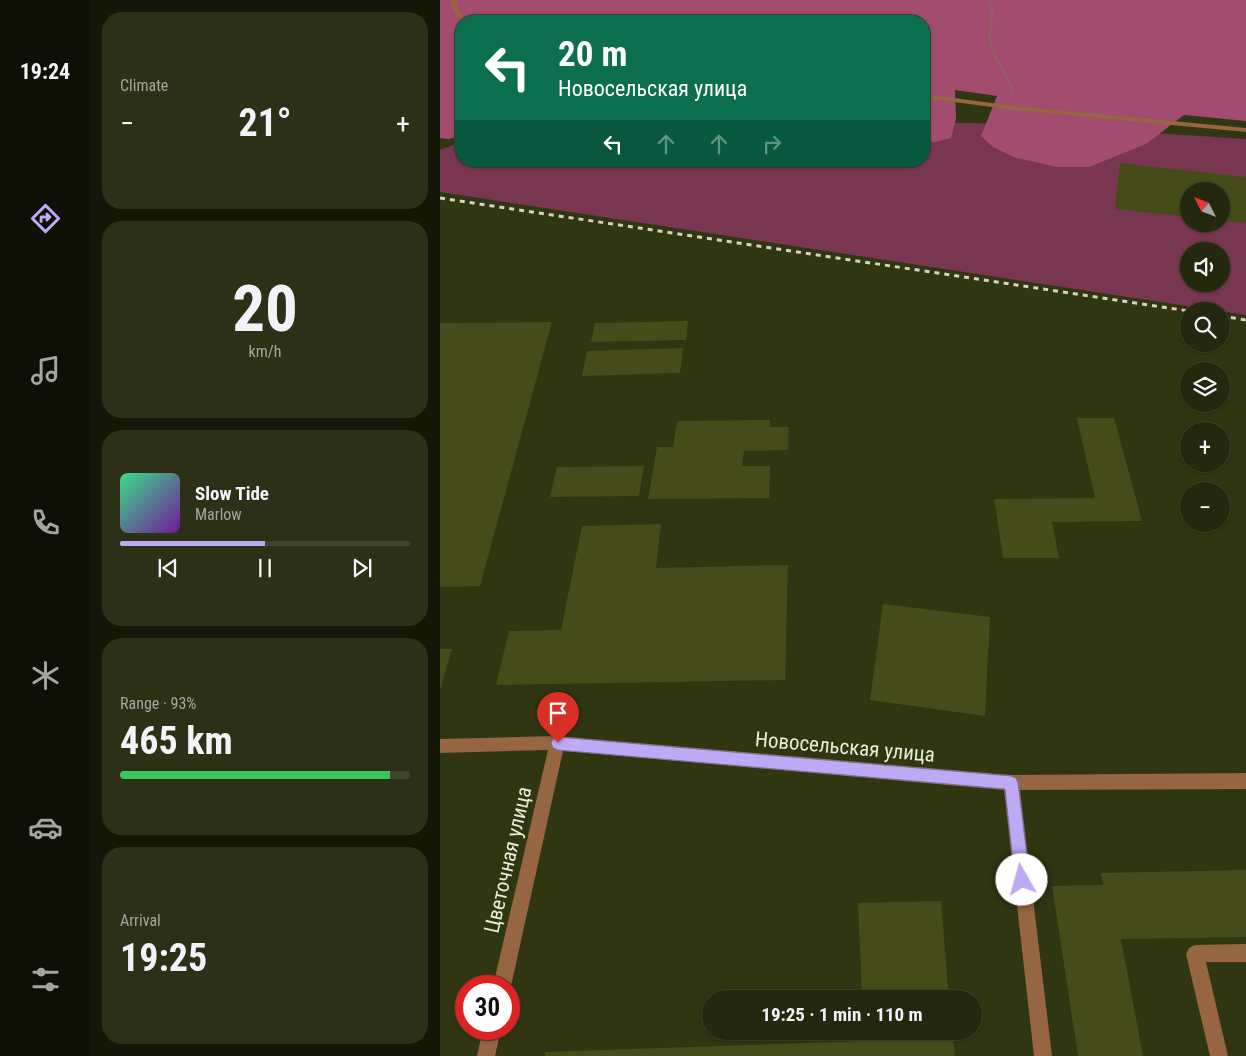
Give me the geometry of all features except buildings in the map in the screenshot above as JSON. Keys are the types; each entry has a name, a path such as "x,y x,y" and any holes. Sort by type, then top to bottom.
{"street":[{"path":"453,0 455,8 460,15"},
{"path":"930,97 1014,108 1246,130"},
{"name":"Новосельская улица","path":"440,746 558,743 1011,783 1246,781"},
{"name":"Цветочная улица","path":"505,975 558,743"},
{"path":"1011,783 1043,1056"},
{"path":"1219,1056 1195,954 1246,953"},
{"path":"486,1056 490,1040"}],"path":[{"path":"989,0 993,7 990,44 1011,83 1014,108"}],"shaded area":[{"path":"440,0 1246,0 1246,121 1184,115 1146,144 1089,167 1057,167 1013,157 993,147 981,136 997,96 955,90 956,119 951,138 930,142 930,15 455,15 455,138 440,138"},
{"path":"930,122 1015,124 1246,139 1246,315 1230,313 1230,302 1180,302 1180,305 440,192 440,150 455,144 455,167 930,167"}],"railway":[{"path":"440,198 1180,310"},
{"path":"1230,317 1246,320"}],"route":[{"path":"558,743 1011,783 1022,880"}]}
